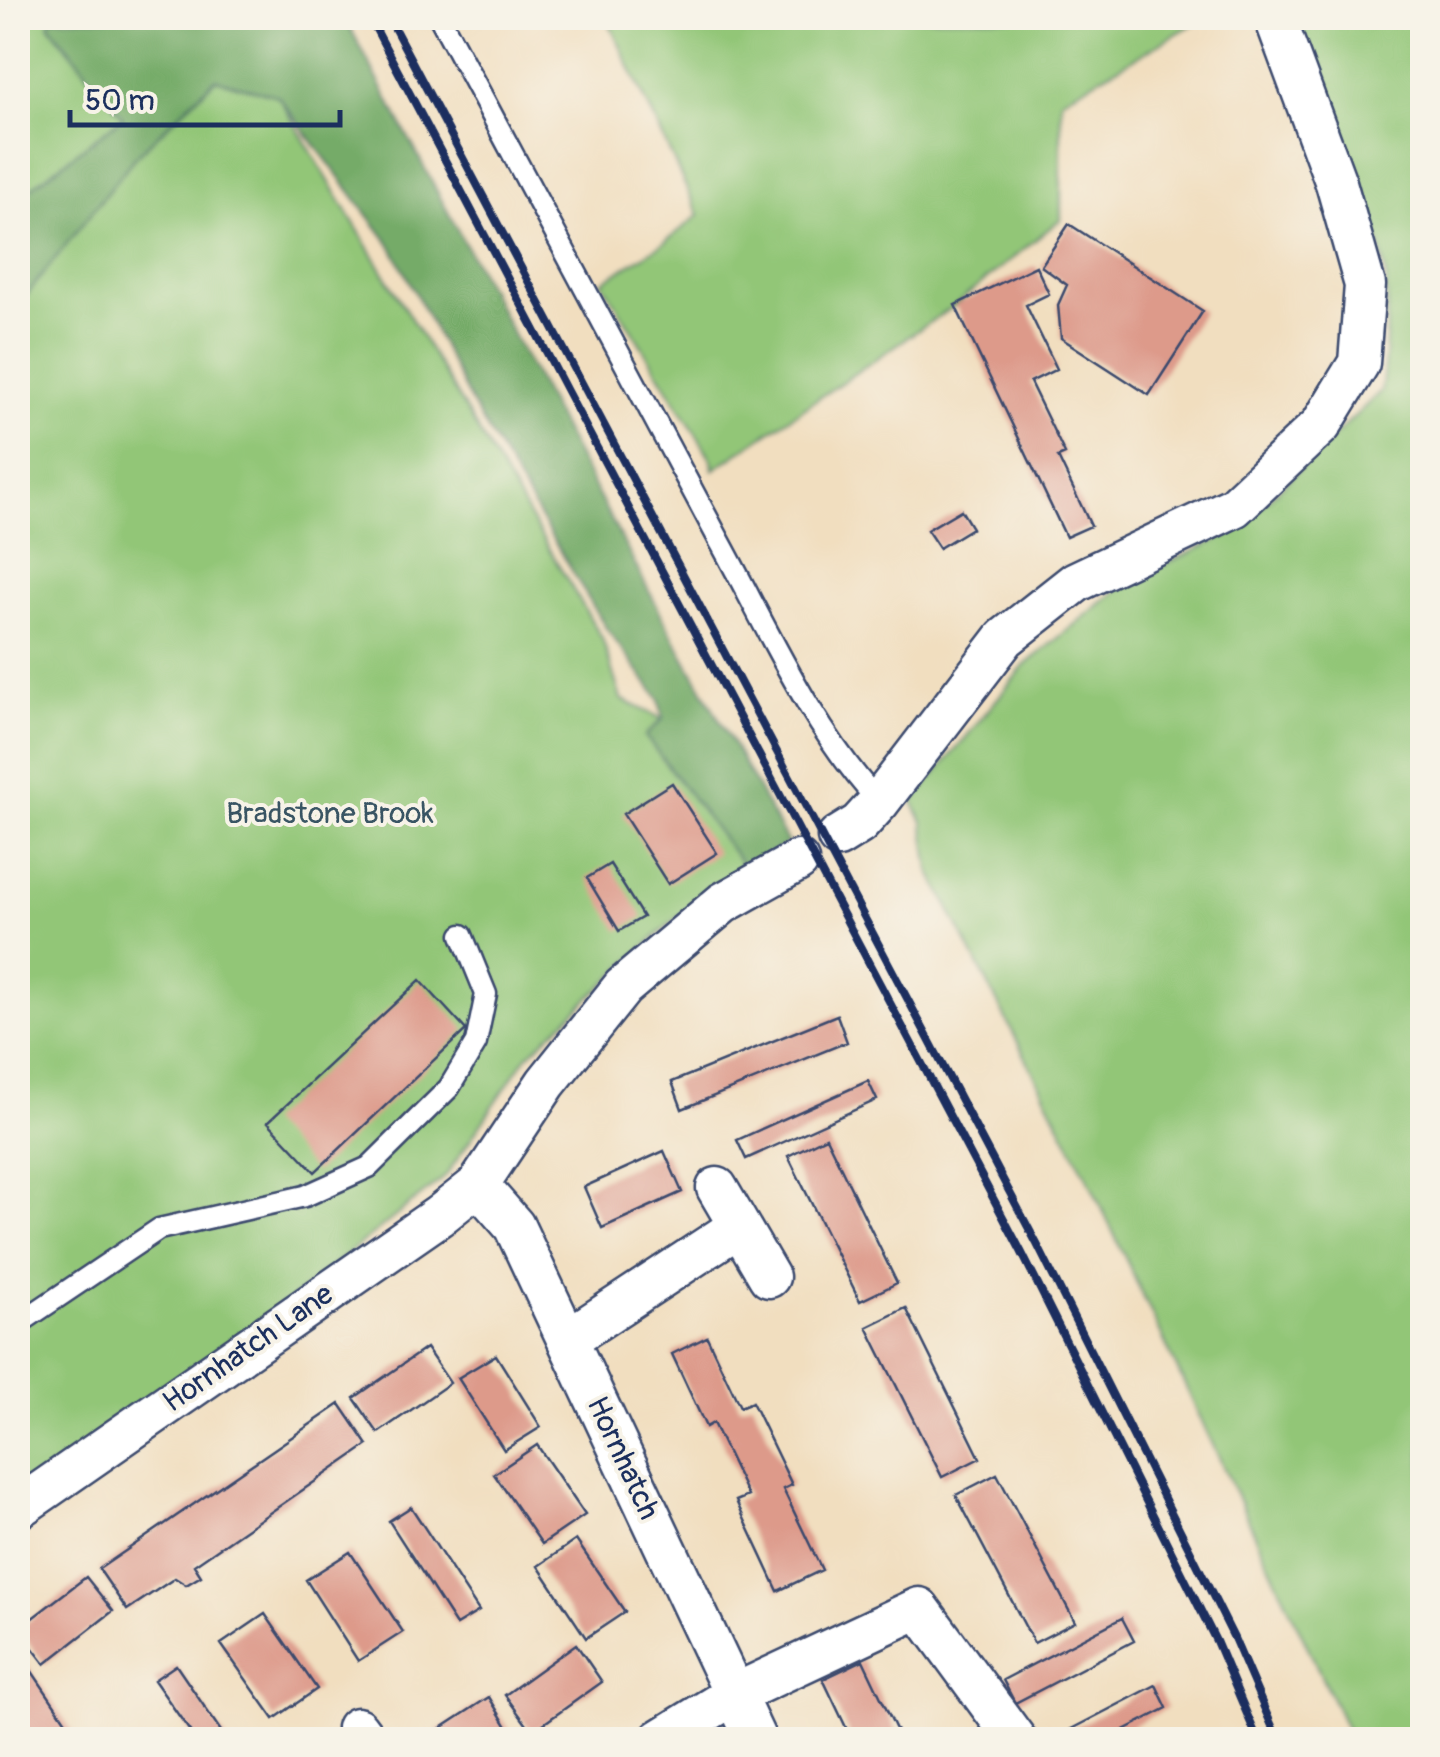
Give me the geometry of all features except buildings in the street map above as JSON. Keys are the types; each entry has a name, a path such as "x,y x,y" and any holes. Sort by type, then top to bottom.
{"street":[{"name":"Hornhatch Lane","path":"18,1508 478,1186 546,1083 623,986 723,903 859,824 1005,638 1076,582 1234,507 1322,425 1359,363 1364,285 1336,183 1275,18"},
{"name":"Hornhatch","path":"478,1186 514,1226 756,1740"},
{"path":"717,1188 769,1278"},
{"path":"568,1339 738,1227"},
{"path":"660,1740 733,1695 919,1608 1016,1740"}],"lane":[{"path":"440,18 796,680 852,773 879,802"},
{"path":"18,1324 160,1229 304,1196 370,1168 449,1088 476,1043 486,994 462,935"}],"green space":[{"path":"18,18 54,18 49,25 123,117 18,198"},
{"path":"54,18 345,18 674,638 788,843 745,868 645,736 663,719 659,699 606,628 473,406 392,247 278,96 215,79 134,158 18,306 18,198 123,117 49,24"},
{"path":"607,18 1204,18 1061,100 1061,219 955,305 713,470 712,460 602,282 664,243 699,215"},
{"path":"1293,18 1422,18 1422,1739 1351,1739 1091,1185 930,871 923,822 913,802 1025,665 1128,581 1233,533 1381,391 1387,326 1384,262 1367,199"},
{"name":"Bradstone Brook","path":"216,79 278,96 602,638 621,699 663,719 645,736 745,868 675,919 527,1056 445,1177 262,1322 18,1494 18,306 134,158"}],"railway":[{"path":"370,18 1021,1251 1216,1641 1258,1740"},
{"path":"389,18 1037,1244 1234,1638 1278,1740"}]}
